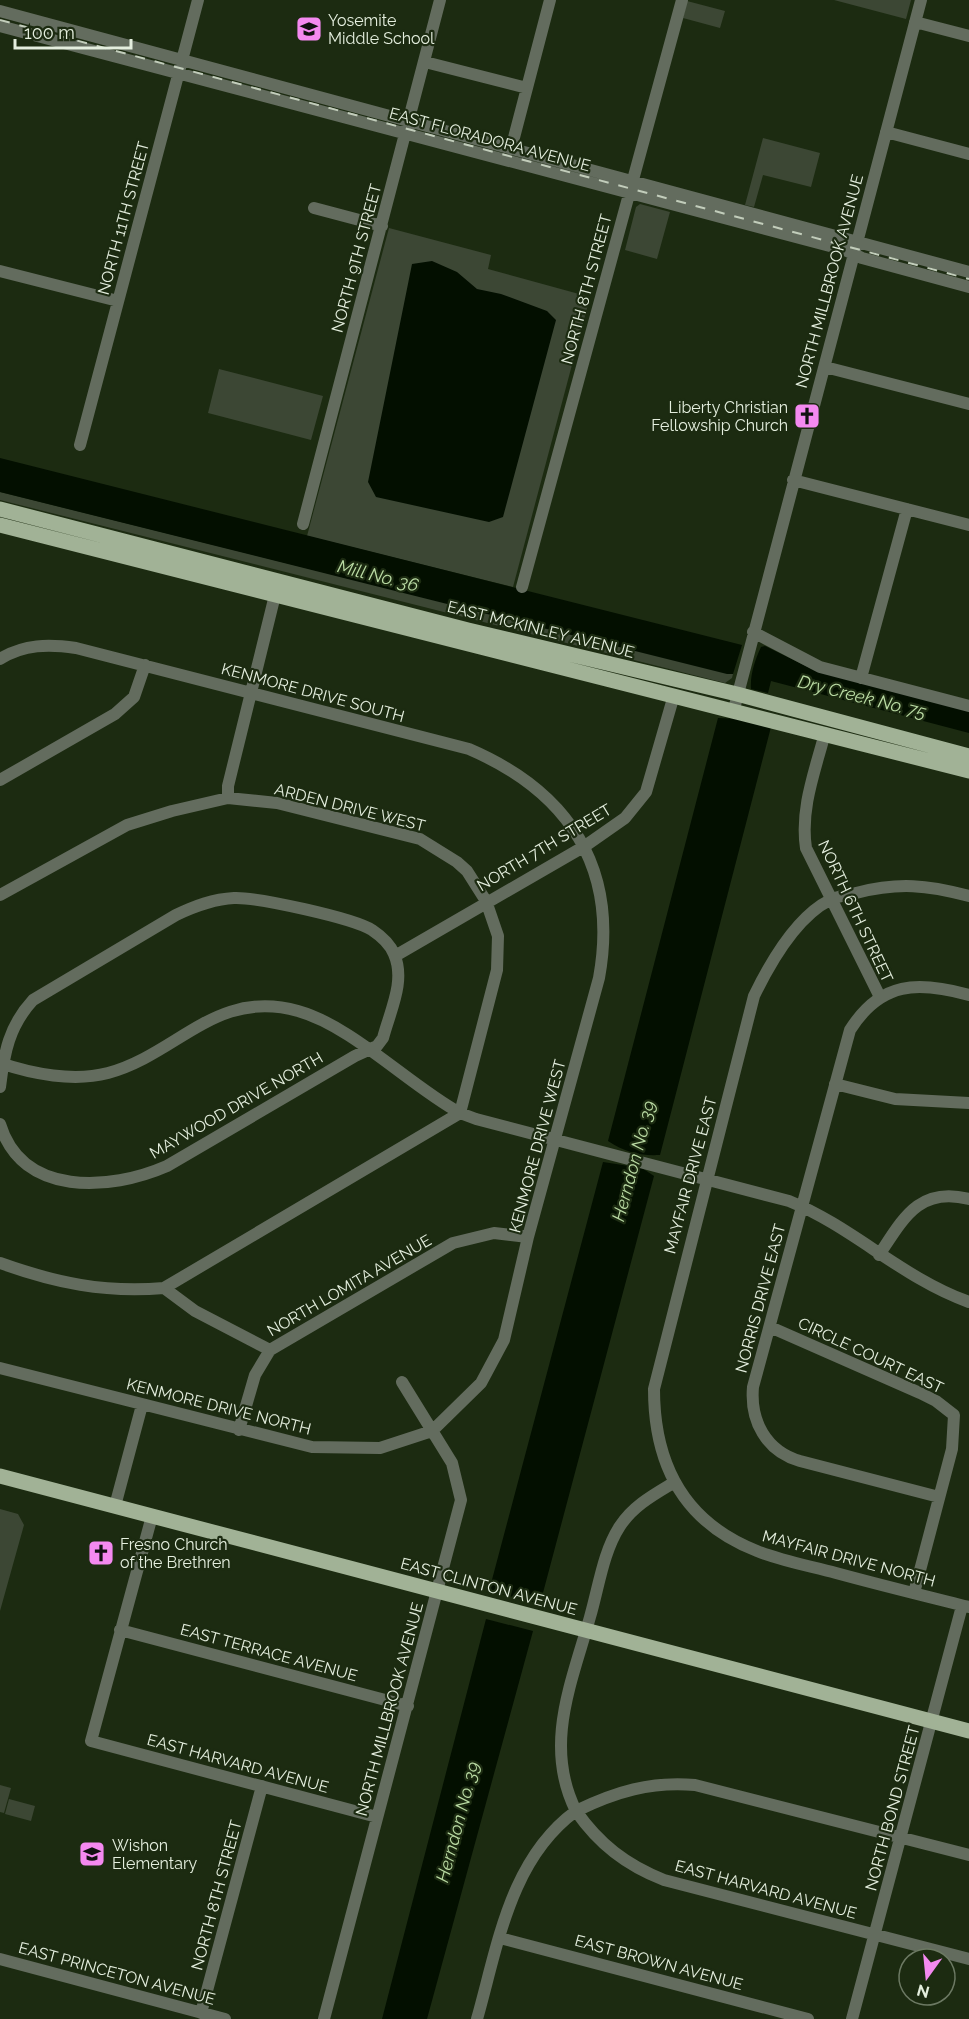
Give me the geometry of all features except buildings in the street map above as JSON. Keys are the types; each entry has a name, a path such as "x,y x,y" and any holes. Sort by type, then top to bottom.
{"main road":[{"name":"EAST MCKINLEY AVENUE","path":"0,509 539,663 674,695 735,702 969,756"},
{"path":"0,518 27,524 58,524"},
{"name":"EAST MCKINLEY AVENUE","path":"0,525 612,664 825,733 969,771"},
{"path":"539,663 566,662 602,670 612,664"},
{"path":"825,733 837,728 895,743 924,744"},
{"name":"EAST CLINTON AVENUE","path":"0,1476 969,1731"}],"street":[{"name":"NORTH 11TH STREET","path":"80,445 198,0"},
{"name":"NORTH 9TH STREET","path":"303,524 440,0"},
{"path":"511,148 550,0"},
{"name":"NORTH 8TH STREET","path":"522,587 682,0"},
{"name":"NORTH MILLBROOK AVENUE","path":"735,702 921,0"},
{"name":"EAST FLORADORA AVENUE","path":"0,10 180,66 969,287"},
{"path":"915,22 969,36"},
{"name":"EAST FLORADORA AVENUE","path":"0,26 180,66"},
{"path":"425,62 527,88"},
{"name":"EAST FLORADORA AVENUE","path":"408,128 511,148 969,272"},
{"path":"886,132 969,154"},
{"path":"314,208 382,226"},
{"path":"0,271 118,301"},
{"path":"825,367 969,404"},
{"path":"794,480 969,525"},
{"path":"861,678 907,509"},
{"path":"228,798 228,786 277,589"},
{"path":"753,632 820,667 969,706"},
{"name":"KENMORE DRIVE SOUTH","path":"0,659 26,648 53,645 145,665 469,749 496,761 538,789 554,805 585,846"},
{"path":"0,780 126,706 141,683 145,665"},
{"name":"NORTH 7TH STREET","path":"395,956 486,901 585,846 625,818 646,792 674,695"},
{"name":"NORTH 6TH STREET","path":"825,733 806,804 803,828 806,848 880,998"},
{"name":"ARDEN DRIVE WEST","path":"0,896 127,825 172,811 228,798 278,803 420,839 457,862 486,901 498,936 498,962 460,1113"},
{"name":"KENMORE DRIVE WEST","path":"432,1431 481,1383 504,1340 528,1237 556,1140 603,958 603,911 585,846"},
{"path":"830,900 881,887 905,885 928,885 969,896"},
{"path":"0,1087 1,1063 12,1030 33,1000 176,915 200,904 233,898 252,898 363,925 382,938 395,956 400,976 382,1038 369,1051"},
{"name":"MAYFAIR DRIVE EAST","path":"673,1483 658,1442 654,1389 659,1359 754,996 769,964 787,941 803,922 830,900"},
{"path":"880,998 906,988 926,986 969,995"},
{"name":"NORRIS DRIVE EAST","path":"880,998 858,1018 850,1030 752,1399 756,1419 770,1444 784,1455 939,1497"},
{"path":"1,1063 30,1071 69,1076 108,1073 138,1060 218,1015 252,1006 272,1006 316,1017 460,1113 802,1206 932,1287 969,1302"},
{"name":"MAYWOOD DRIVE NORTH","path":"0,1124 5,1152 36,1170 56,1178 101,1184 125,1181 167,1166 355,1056 369,1051"},
{"path":"835,1084 895,1099 969,1103"},
{"path":"0,1263 81,1287 130,1291 164,1288 460,1113"},
{"path":"879,1255 904,1218 918,1205 943,1196 969,1199"},
{"name":"NORTH LOMITA AVENUE","path":"239,1430 255,1375 270,1350 453,1244 494,1233 528,1237"},
{"path":"164,1288 195,1311 270,1350"},
{"name":"CIRCLE COURT EAST","path":"770,1327 920,1393 936,1401 954,1415 952,1449 914,1593"},
{"name":"KENMORE DRIVE NORTH","path":"0,1368 312,1447 380,1448 432,1431"},
{"name":"NORTH MILLBROOK AVENUE","path":"324,2019 461,1500 452,1463 402,1382"},
{"path":"115,1506 142,1405"},
{"path":"576,1811 563,1774 560,1730 585,1631 615,1534 639,1504 673,1483"},
{"name":"MAYFAIR DRIVE NORTH","path":"673,1483 711,1524 744,1545 771,1556 965,1607"},
{"path":"120,1630 152,1515"},
{"name":"NORTH BOND STREET","path":"852,2019 965,1607"},
{"name":"EAST TERRACE AVENUE","path":"120,1630 408,1706"},
{"name":"EAST HARVARD AVENUE","path":"120,1630 91,1741 377,1817"},
{"path":"477,2019 511,1900 524,1869 554,1829 576,1811 615,1793 646,1786 679,1784 714,1789 969,1855"},
{"name":"NORTH 8TH STREET","path":"201,2013 262,1786"},
{"name":"EAST HARVARD AVENUE","path":"576,1811 601,1842 646,1873 969,1959"},
{"name":"EAST BROWN AVENUE","path":"500,1938 808,2019"},
{"name":"EAST PRINCETON AVENUE","path":"0,1959 225,2019"}],"green space":[{"path":"834,0 911,0 906,19"},
{"path":"687,1 725,11 720,28 683,18"},
{"path":"763,138 820,153 811,187 763,175 754,207 745,205"},
{"path":"640,204 670,212 657,259 625,250 636,207"},
{"path":"389,228 491,255 488,269 590,297 513,587 307,536"},
{"path":"219,369 323,396 311,440 208,413"},
{"path":"0,492 733,674 732,678 725,683 0,500"},
{"path":"0,1509 18,1514 24,1525 0,1611"},
{"path":"0,1785 11,1788 4,1813 0,1812"},
{"path":"9,1799 35,1806 31,1821 5,1814"}],"water":[{"path":"432,261 457,272 477,289 501,294 547,311 556,320 503,517 489,522 376,497 368,482 412,264"},
{"name":"Mill No. 36","path":"0,458 742,645 733,674 727,674 0,492"},
{"name":"Dry Creek No. 75","path":"765,646 816,671 969,710 969,733 771,681 768,693 751,689 755,662 761,647"},
{"path":"718,718 742,719 771,727 660,1155 639,1154 626,1151 608,1141"},
{"path":"603,1162 642,1168 654,1176 540,1604 489,1591"},
{"name":"Herndon No. 39","path":"486,1619 533,1631 427,2019 382,2019"}],"railway":[{"path":"0,20 969,279"}],"place":[{"name":"Yosemite Middle School","path":"309,29"},
{"name":"Liberty Christian Fellowship Church","path":"807,416"},
{"name":"Fresno Church of the Brethren","path":"101,1553"},
{"name":"Wishon Elementary","path":"92,1854"}]}
